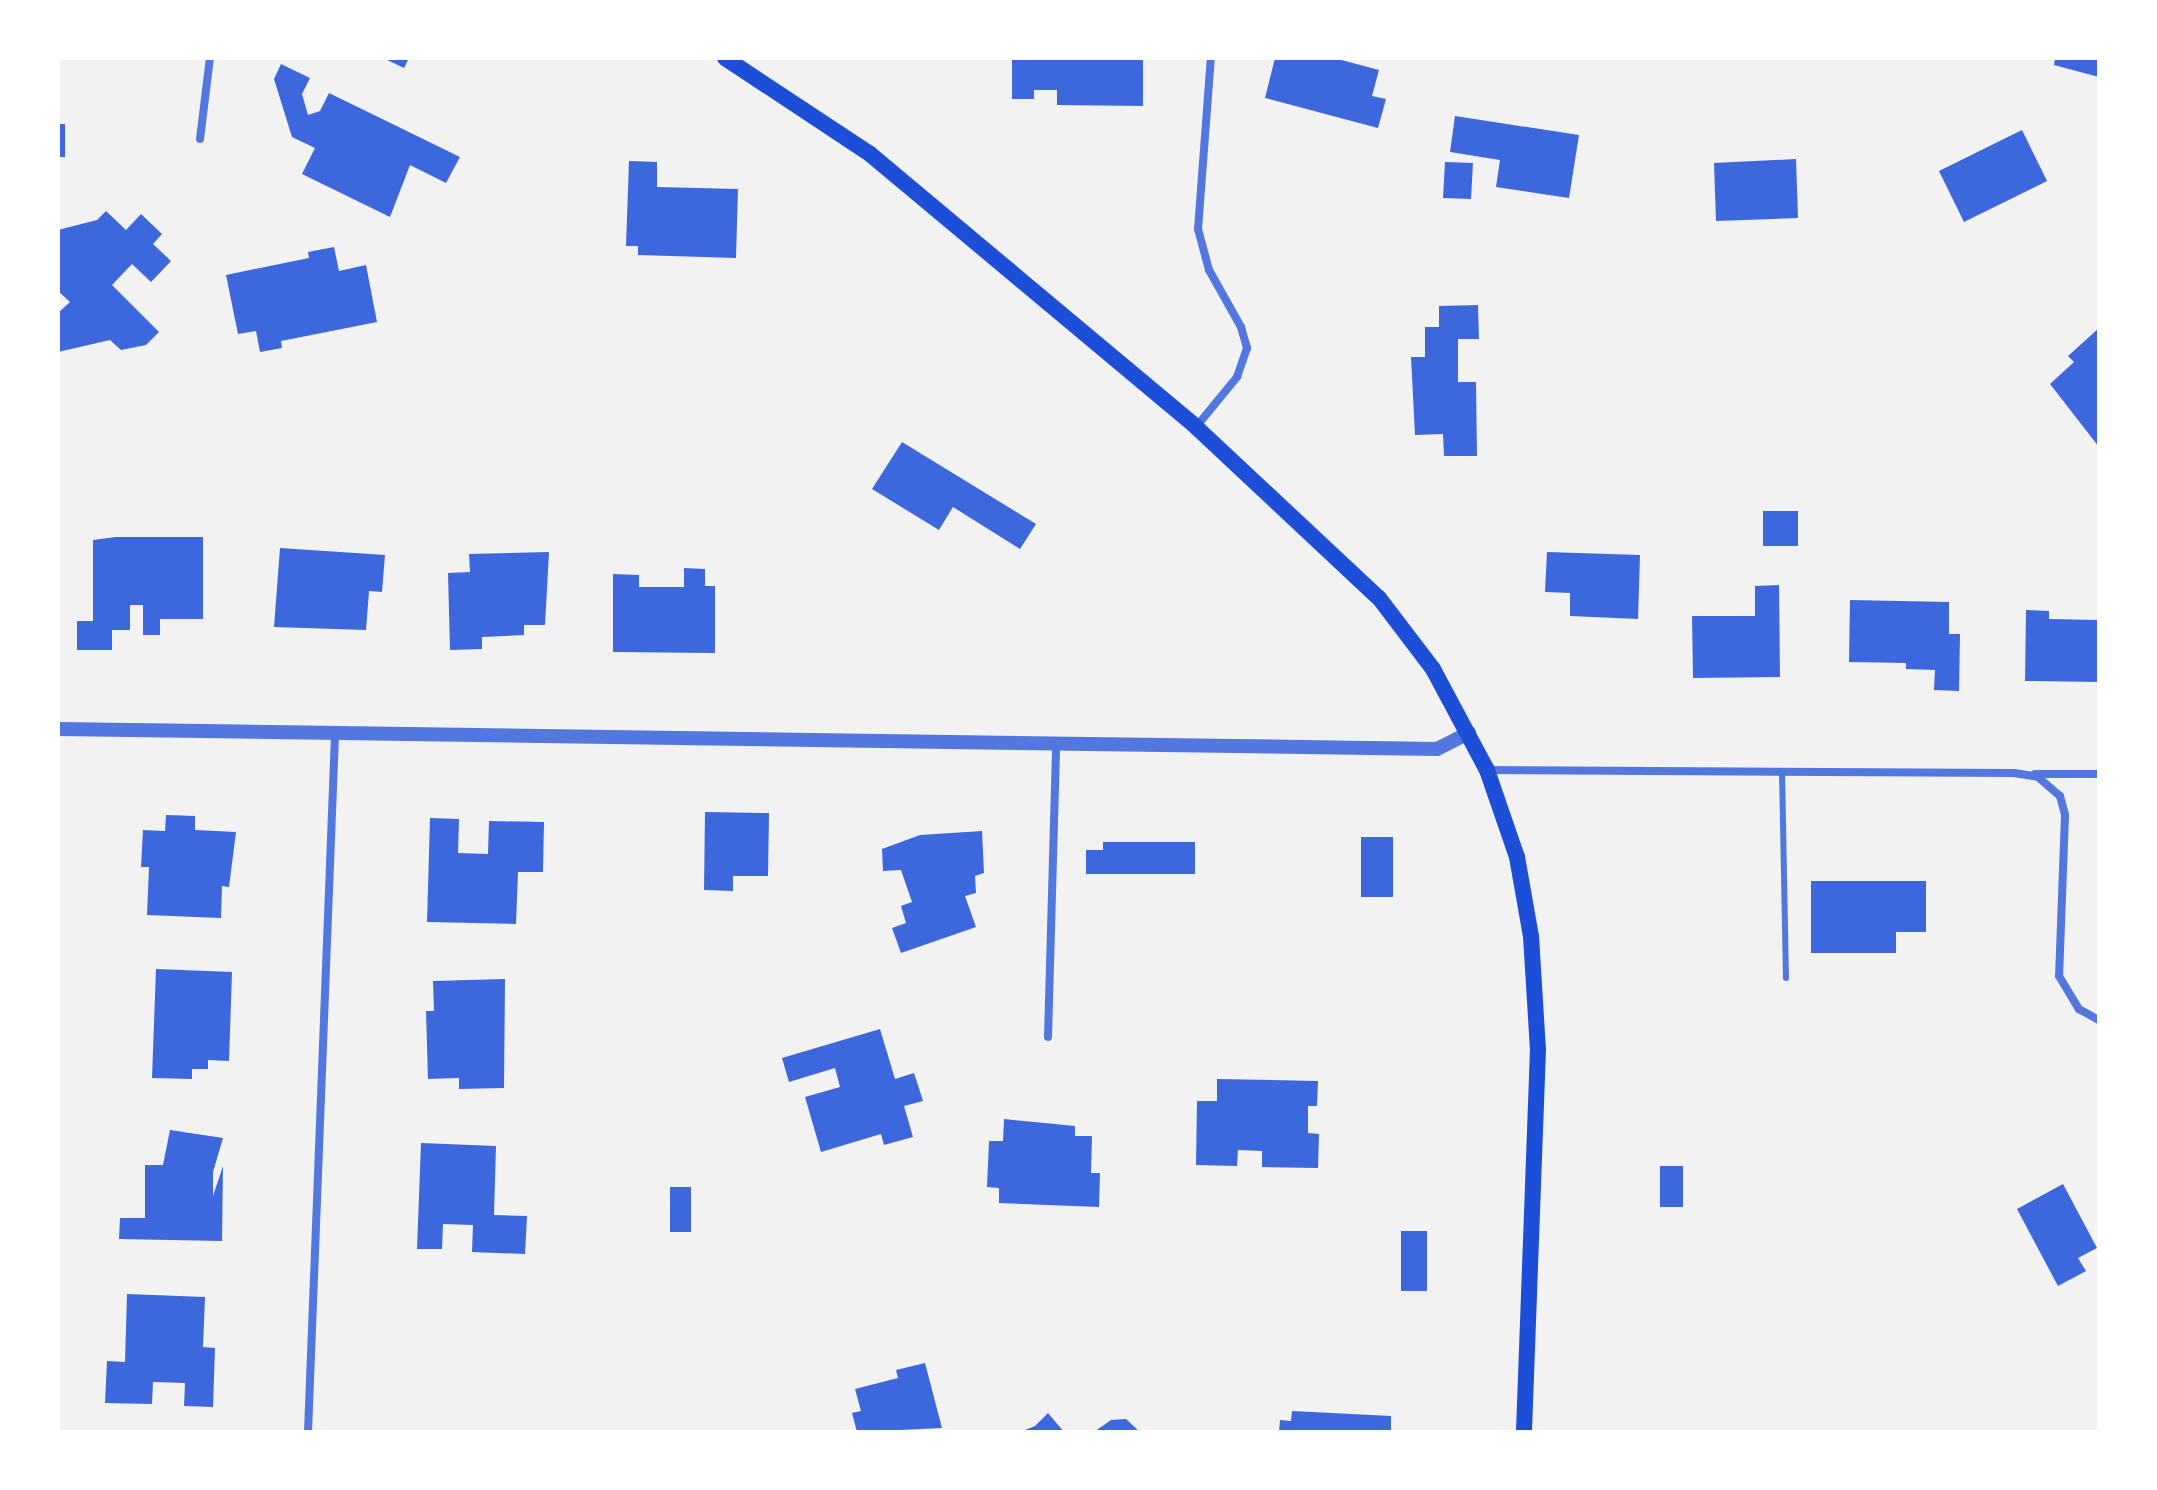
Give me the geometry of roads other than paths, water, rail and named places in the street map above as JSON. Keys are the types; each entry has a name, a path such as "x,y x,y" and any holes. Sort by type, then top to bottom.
{"main road":[{"path":"725,58 870,154 1196,427 1379,598 1433,669 1487,770 1517,857 1529,923 1538,1049 1524,1432"}],"street":[{"path":"200,139 210,58"},
{"path":"1196,427 1237,377 1247,348 1241,327 1209,270 1198,229 1211,58"},
{"path":"58,729 1056,747 1437,749 1469,733"},
{"path":"308,1432 335,735"},
{"path":"1048,1037 1056,747"},
{"path":"1487,770 2099,774"},
{"path":"2014,773 2046,782 2063,805 2059,976 2070,1000 2099,1020"}],"lane":[{"path":"1782,771 1786,978"}]}
